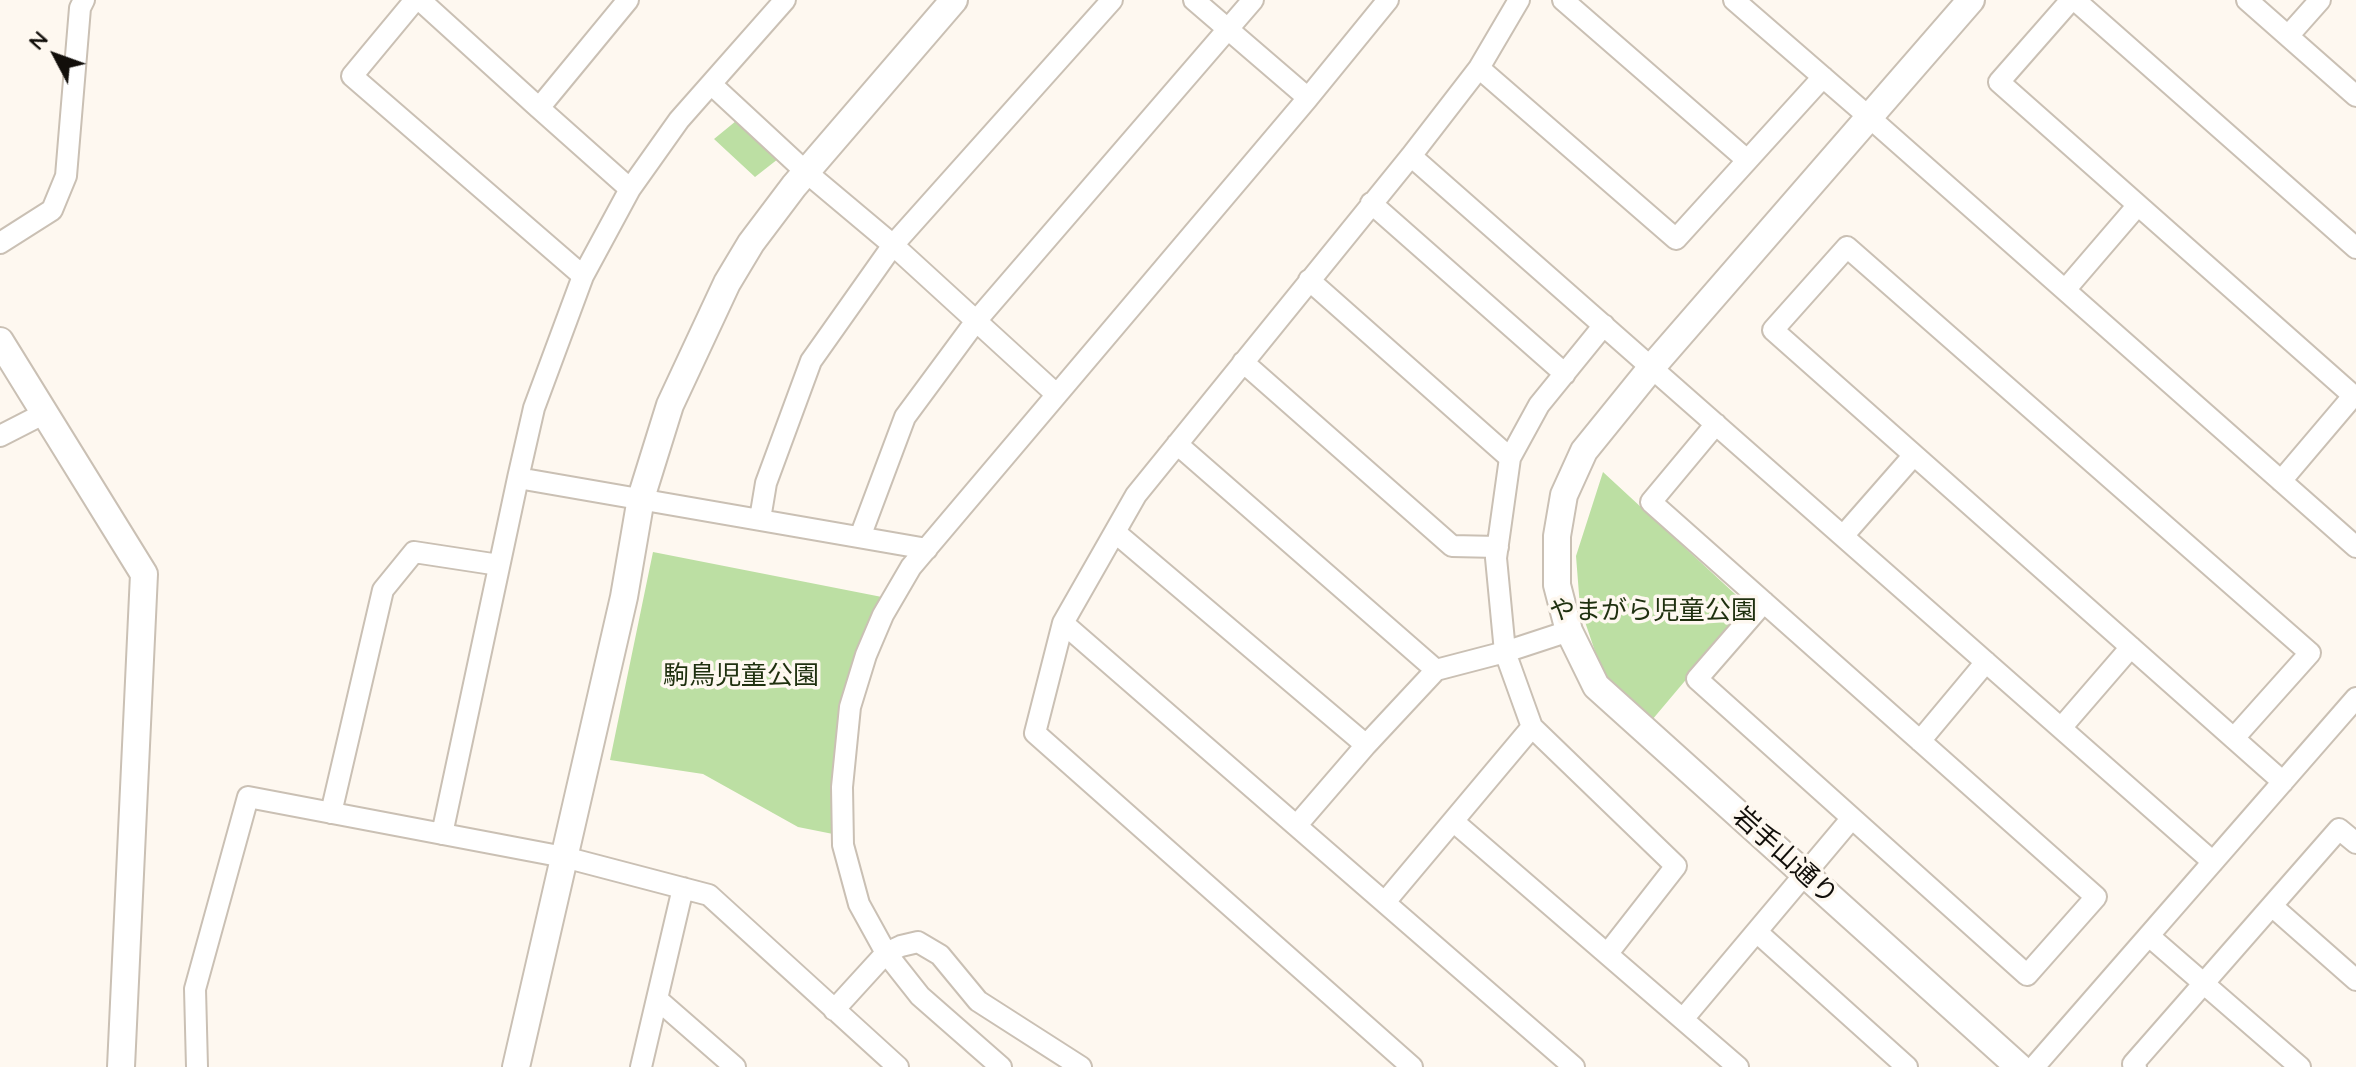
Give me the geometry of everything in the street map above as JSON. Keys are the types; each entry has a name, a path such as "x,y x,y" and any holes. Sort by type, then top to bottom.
{"street":[{"path":"0,243 52,210 66,176 80,8 84,0"},
{"path":"583,276 352,76 417,0 630,189"},
{"path":"539,108 628,0"},
{"path":"442,834 534,408 583,276 630,189 679,120 785,0"},
{"path":"516,1067 624,597 641,498 670,405 727,283 751,243 806,172 954,0"},
{"path":"760,519 766,483 811,361 893,245 1112,0"},
{"path":"1194,0 1308,98"},
{"path":"860,537 905,417 976,321 1253,0"},
{"path":"1001,1067 920,996 886,953 859,904 843,845 842,787 850,707 866,655 883,615 911,567 1388,0"},
{"path":"1412,1067 1035,733 1063,623 1136,495 1411,156 1479,68 1519,0"},
{"path":"1563,0 1747,160"},
{"path":"1734,0 2356,547"},
{"name":"岩手山通り","path":"1971,0 1652,367 1584,451 1564,495 1557,536 1557,585 1569,631 1596,686 2019,1067"},
{"path":"2281,481 2355,396 1999,82 2073,0 2356,248"},
{"path":"2247,0 2356,96"},
{"path":"2288,36 2320,0"},
{"path":"1479,68 1676,239 1823,77"},
{"path":"711,84 1056,394"},
{"path":"1411,156 2213,862"},
{"path":"1371,203 1565,374"},
{"path":"2065,290 2138,205"},
{"path":"2234,738 2310,653 1847,247 1773,330 2283,782"},
{"path":"1309,280 1510,458"},
{"path":"1604,325 1539,405 1510,458 1496,558 1505,652 1532,727 1676,866 1608,953"},
{"path":"0,341 144,574 121,1067"},
{"path":"1243,362 1452,546 1498,547"},
{"path":"0,436 45,413"},
{"path":"1716,424 1651,502 1764,602 2096,897 2027,975 1697,679 1764,602"},
{"path":"1177,444 1436,670"},
{"path":"1843,536 1914,455"},
{"path":"518,478 927,549"},
{"path":"1116,533 1366,745"},
{"path":"331,813 383,590 414,552 499,565"},
{"path":"1063,623 1574,1067"},
{"path":"1297,825 1436,670 1569,631"},
{"path":"2061,728 2131,647"},
{"path":"1920,741 1986,662"},
{"path":"2034,1067 2356,698"},
{"path":"1385,902 1532,727"},
{"path":"197,1067 195,989 248,797 564,857 709,895 898,1067"},
{"path":"1683,1019 1852,818"},
{"path":"1453,821 1738,1067"},
{"path":"2136,1067 2133,1064 2339,829 2356,843"},
{"path":"641,1067 683,888"},
{"path":"2272,906 2356,980"},
{"path":"1758,933 1907,1067"},
{"path":"2149,936 2300,1067"},
{"path":"834,1010 886,953 918,942 940,955 978,1001 1081,1067"},
{"path":"657,999 735,1067"}],"green space":[{"path":"736,121 778,159 755,177 714,139"},
{"name":"やまがら児童公園","path":"1603,472 1748,606 1652,720 1602,672 1580,607 1576,556"},
{"name":"駒鳥児童公園","path":"653,552 887,598 841,719 833,834 798,827 703,774 610,760"}]}
